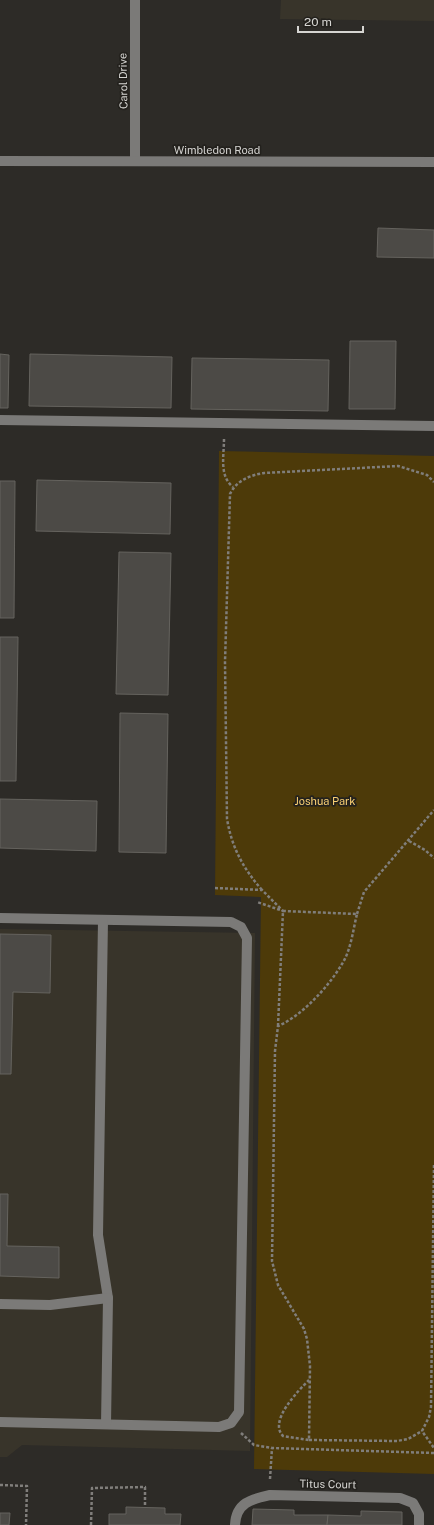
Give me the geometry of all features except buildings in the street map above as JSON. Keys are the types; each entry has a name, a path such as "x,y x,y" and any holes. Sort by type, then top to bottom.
{"street":[{"name":"Carol Drive","path":"134,0 135,162"},
{"name":"Wimbledon Road","path":"0,161 434,162"},
{"path":"0,420 434,426"},
{"path":"0,918 231,922 241,927 247,938 239,1412 231,1423 219,1426 0,1422"},
{"path":"103,920 98,1235 108,1298 106,1424"},
{"path":"0,1304 50,1305 108,1298"},
{"name":"Titus Court","path":"235,1525 235,1516 242,1505 254,1498 270,1495 400,1498 413,1502 419,1514 419,1525"}],"path":[{"path":"224,423 224,474 228,483 233,487"},
{"path":"309,1440 307,1339 304,1329 278,1285 272,1261 275,1051 278,1026 283,911 253,879 236,853 230,840 227,819 225,662 230,494 233,487 246,478 264,474 398,466 426,475 434,482"},
{"path":"278,1026 291,1020 328,983 342,963 364,892 434,810"},
{"path":"409,841 425,850 434,858"},
{"path":"215,888 262,890"},
{"path":"258,902 283,911 357,914"},
{"path":"309,1380 289,1402 280,1420 279,1430 283,1436 309,1440 397,1441 408,1439 422,1431 429,1417 431,1407 434,1165"},
{"path":"422,1431 434,1448"},
{"path":"254,1445 272,1448 434,1453"},
{"path":"270,1495 272,1448"},
{"path":"0,1485 27,1486 26,1525"},
{"path":"91,1525 92,1488 145,1487 145,1507"}],"shaded area":[{"path":"281,0 434,0 434,21 280,19"},
{"path":"0,929 255,933 250,1451 22,1445 7,1457 0,1457"}],"green space":[{"name":"Joshua Park","path":"219,451 434,456 434,1474 254,1469 261,897 215,895"}]}
